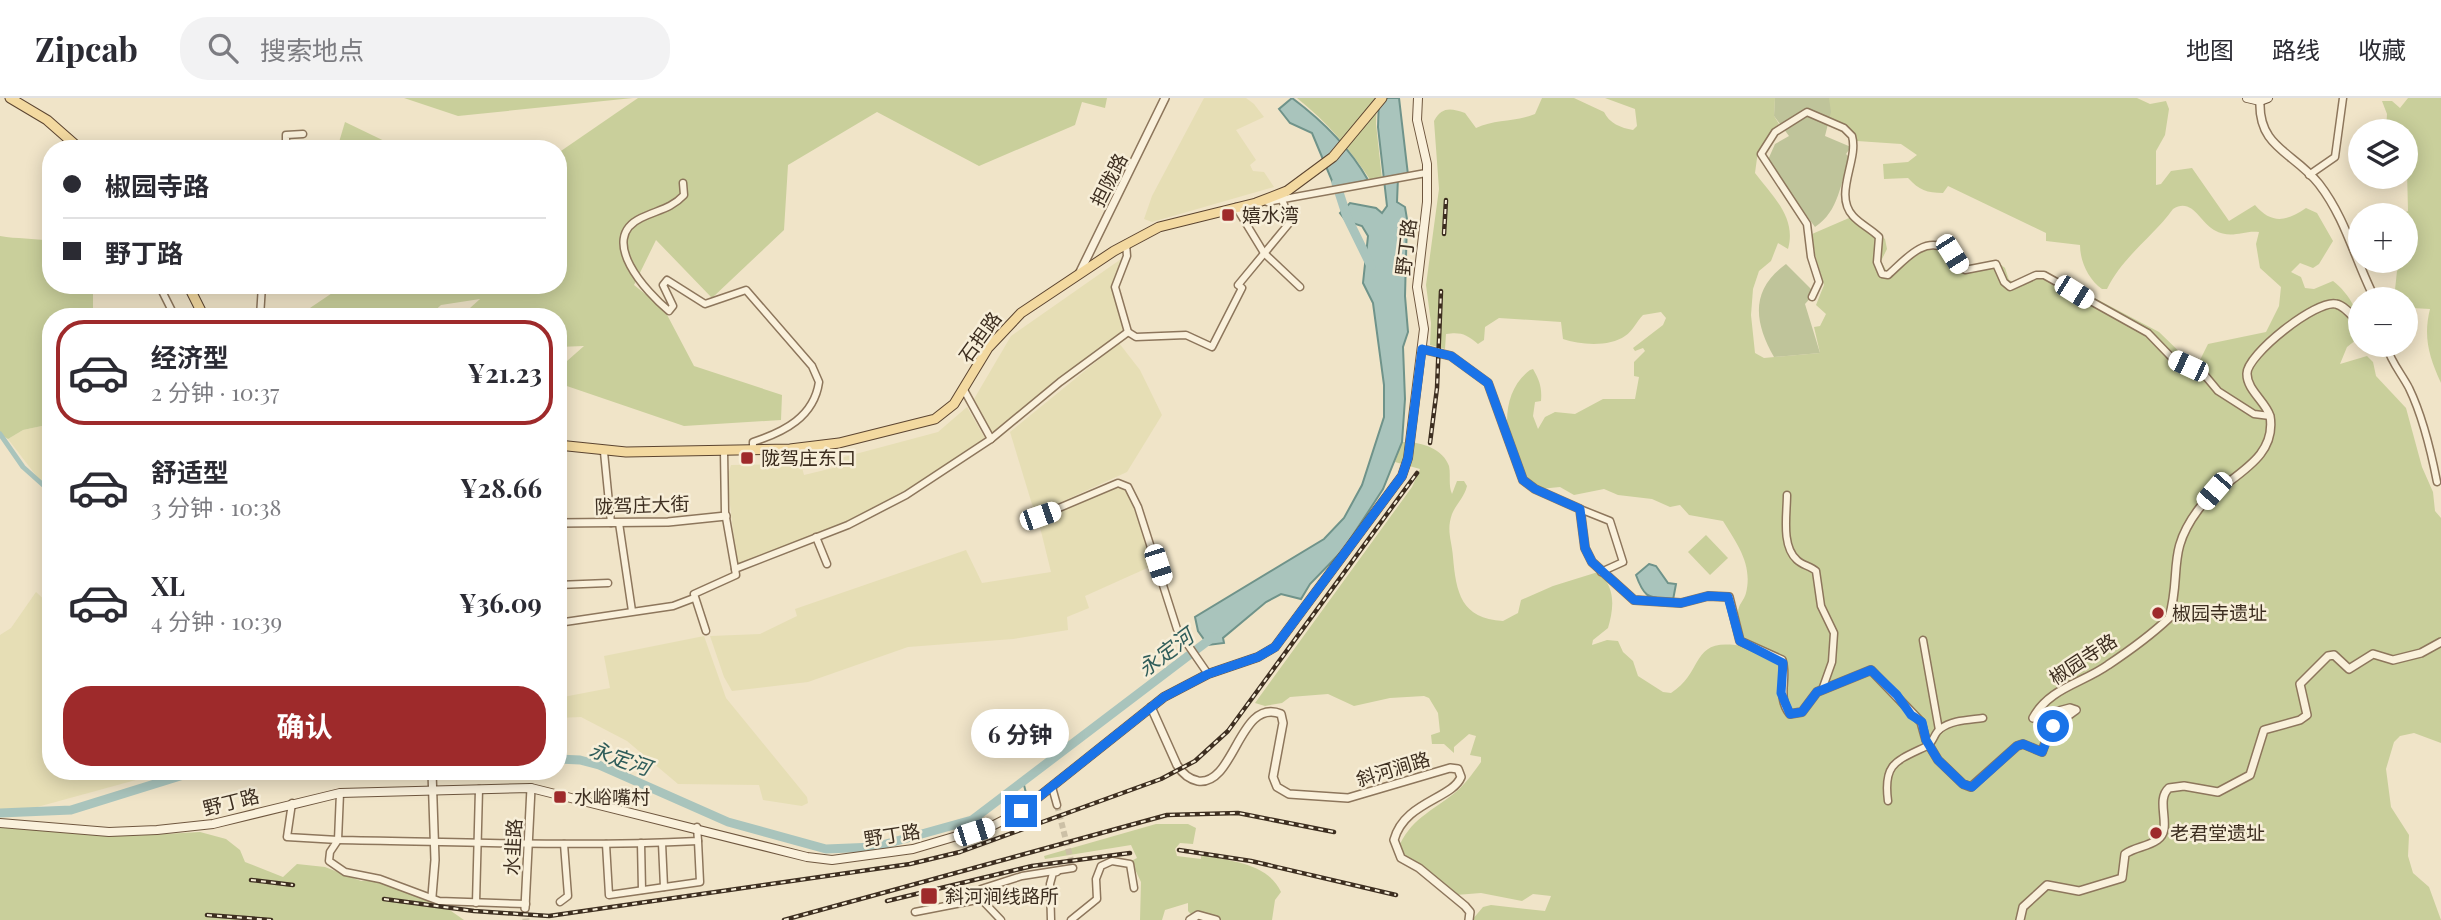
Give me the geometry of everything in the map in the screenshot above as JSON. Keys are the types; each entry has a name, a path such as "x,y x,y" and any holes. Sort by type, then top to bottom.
{"main road":[{"path":"10,98 47,120 70,140"},
{"name":"石担路","path":"567,446 604,452 724,451 821,446 925,423 945,413 964,390 988,348 1008,324 1126,244 1179,220 1255,203 1287,191 1317,172 1382,98"},
{"name":"野丁路","path":"0,823 109,832 157,830 213,824 292,802 340,793 433,788 531,788 697,827 807,857 832,860 912,849 994,825 1021,811 1151,707 1206,670 1258,657 1275,647 1402,476 1408,458 1424,328 1417,276 1427,202 1417,120 1418,98"},
{"path":"2247,98 2264,99"}],"street":[{"name":"担陇路","path":"1079,275 1166,98"},
{"path":"2309,175 2335,157 2343,98"},
{"path":"2264,99 2259,120 2269,138 2318,183 2349,233 2370,287"},
{"path":"1812,297 1819,282 1811,257 1807,225 1761,154 1775,132 1807,112 1844,128 1852,136 1854,149 1846,185 1848,206 1854,218 1879,237 1877,262 1882,274 1888,275 1917,250 1929,246 1947,250 1965,270 1996,264 2004,282 2010,287 2036,275 2044,275 2148,333 2174,360 2203,373 2217,391 2255,414 2270,415"},
{"path":"286,140 286,135 303,134"},
{"path":"1255,203 1325,193 1422,174"},
{"path":"683,183 684,195 677,203 639,218 629,227 624,240 624,259 669,311 673,306 663,285 667,280 705,304 746,290 812,366 819,382 815,402 796,422 784,432 754,442 753,450"},
{"path":"1126,244 1127,256 1115,287 1128,332 1136,337 1186,335 1212,347 1242,288 1238,285 1291,221 1282,200"},
{"path":"1236,207 1265,253 1300,286"},
{"path":"2270,415 2248,384 2246,371 2252,359 2302,316 2326,304 2342,306 2348,312"},
{"path":"735,569 816,537 906,495 991,439 1059,382 1128,332"},
{"path":"1422,349 1451,356 1488,383 1523,480 1535,489 1610,521 1623,562 1601,572"},
{"path":"2390,357 2416,405 2437,482"},
{"path":"964,390 991,439"},
{"name":"椒园寺路","path":"1580,509 1585,548 1601,572 1634,600 1681,603 1724,595 1733,606 1740,641 1783,663 1781,693 1787,711 1795,714 1802,712 1822,690 1871,670 1897,695 1911,715 1922,722 1938,760 1963,784 1972,787 2017,746 2023,744 2042,752 2050,729 2076,710 2070,708 2033,718 2039,709 2065,687 2107,666 2169,618 2176,552 2183,534 2214,491 2262,454 2267,443 2270,415"},
{"path":"706,631 694,594 736,575 726,516 724,451"},
{"path":"604,452 632,611"},
{"path":"1040,516 1118,483 1128,487 1138,507 1177,629 1206,670"},
{"path":"1787,495 1786,530 1792,554 1799,562 1816,571 1821,606 1834,633 1832,662 1822,690"},
{"name":"陇驾庄大街","path":"567,523 615,523 726,516"},
{"path":"816,537 827,564"},
{"path":"567,585 608,583"},
{"path":"567,622 673,606 694,598"},
{"path":"1923,640 1939,730"},
{"path":"2020,920 2023,907 2048,885 2078,891 2122,878 2125,854 2157,841 2162,833 2163,795 2169,788 2184,786 2218,792 2250,775 2264,730 2300,720 2306,715 2300,684 2328,656 2334,655 2349,669 2373,654 2393,660 2421,653 2441,642"},
{"name":"斜河涧路","path":"1151,707 1181,772 1194,780 1207,781 1219,776 1243,734 1262,715 1272,712 1281,714 1283,723 1274,767 1274,783 1289,794 1348,799 1450,768 1458,769 1461,777 1456,786 1415,809 1394,840 1401,858 1419,868 1465,906 1470,912 1469,920"},
{"path":"1888,801 1885,780 1891,768 1930,745 1939,730 1959,720 1983,718"},
{"path":"432,780 435,842 432,896"},
{"path":"1052,787 1057,805"},
{"name":"水韭路","path":"525,906 531,845 531,788"},
{"path":"476,903 479,789"},
{"path":"340,793 338,839 330,852 329,861 345,872 432,896 439,901 525,906"},
{"path":"292,802 287,837 531,845 698,841"},
{"path":"606,844 609,894 700,882 697,827"},
{"path":"641,843 642,890"},
{"path":"662,843 664,887"},
{"path":"560,902 568,896 564,844"},
{"path":"1070,920 1097,899 1096,879 1101,866 1112,861 1130,864 1134,888"},
{"path":"1001,920 982,899 981,889 1022,876 1071,868 1053,873 1050,890 1051,920"},
{"path":"915,912 982,899"},
{"path":"1189,920 1198,915 1216,920"}],"shaded area":[{"path":"1204,98 1246,98 1254,104 1264,117 1236,130 1256,160 1250,165 1253,171 1264,172 1274,187 1152,222 1144,219 1152,196"},
{"path":"1124,257 1113,286 1125,329 993,434 974,399 1011,336"},
{"path":"1119,343 1140,370 1162,415 1127,472 1035,514 1010,432"},
{"path":"967,407 986,440 902,495 846,523 737,566 727,478 731,465 801,464 804,475 833,468 833,460 938,432"},
{"path":"42,426 42,483 8,439 23,430"},
{"path":"1118,486 1127,489 1154,565 1085,596 1089,608 1067,617 1068,630 1013,639 908,647 808,682 732,691 724,677 710,636 760,634 797,616 795,609 966,550 982,583 1051,572 1038,519"},
{"path":"36,592 42,598 42,780 136,780 30,809 0,810 0,635 11,628"},
{"path":"704,636 726,698 807,797 808,803 802,806 763,800 759,785 678,784 627,741 581,717 567,718 567,696 610,688 604,656"}],"green space":[{"path":"404,98 633,98 458,116"},
{"path":"638,98 1107,98 1105,108 1082,102 1075,125 979,166 877,112 788,165 784,230 712,298 656,240 634,285 664,309 694,366 782,395 781,420 684,426 567,386 567,361 584,346 567,347 567,308 470,308 480,299 441,305 438,308 310,308 331,294 567,294 567,147"},
{"path":"1297,98 1377,98 1376,124 1382,179 1371,181 1337,136"},
{"path":"1542,98 1574,98 1604,112 1616,124 1633,130 1637,126 1635,109 1605,98 1775,98 1774,116 1779,124 1758,151 1755,173 1786,217 1790,237 1788,249 1778,243 1771,261 1759,271 1753,289 1751,315 1755,353 1764,358 1820,353 1814,327 1820,326 1826,314 1816,305 1824,285 1812,234 1856,215 1885,239 1887,249 1881,261 1886,270 1932,246 1955,252 1969,268 2000,264 2005,268 2009,280 2016,283 2046,274 2053,276 2159,332 2191,363 2198,364 2208,344 2266,332 2279,306 2281,287 2260,268 2256,244 2259,232 2220,233 2185,206 2173,209 2129,257 2107,289 2102,289 2086,270 2080,245 2046,241 2046,233 1948,186 1943,193 1932,192 1920,188 1908,178 1884,179 1883,164 1908,162 1917,155 1901,144 1857,141 1828,124 1829,98 2137,98 2150,104 2166,101 2169,109 2165,135 2156,151 2156,185 2161,184 2171,171 2192,168 2229,221 2255,205 2267,216 2280,219 2306,208 2317,213 2333,241 2319,264 2313,268 2300,263 2291,272 2301,277 2305,288 2314,289 2333,281 2348,298 2348,346 2340,364 2368,357 2373,362 2376,376 2406,408 2422,467 2433,492 2435,511 2441,518 2441,743 2414,733 2400,736 2394,742 2386,769 2391,807 2409,835 2408,856 2413,873 2429,887 2441,920 1472,920 1483,907 1491,905 1545,911 1551,896 1533,894 1522,901 1481,893 1456,895 1406,860 1400,844 1411,827 1461,787 1481,762 1481,757 1470,755 1476,736 1469,734 1454,747 1454,753 1444,744 1432,744 1431,735 1440,732 1438,713 1429,698 1424,696 1390,698 1354,706 1328,694 1290,697 1282,703 1265,706 1255,703 1412,487 1420,469 1395,462 1402,442 1423,444 1442,455 1449,466 1452,494 1457,481 1464,481 1467,486 1452,514 1449,531 1456,581 1463,601 1470,609 1489,619 1503,621 1518,613 1521,600 1553,586 1598,572 1611,591 1612,613 1608,628 1593,640 1592,645 1607,640 1618,641 1623,652 1633,661 1638,676 1663,692 1671,693 1682,685 1705,651 1724,645 1741,646 1738,610 1748,583 1742,555 1723,521 1689,515 1680,505 1670,507 1652,499 1618,495 1604,489 1574,495 1560,487 1540,489 1518,464 1511,448 1507,413 1518,382 1530,370 1533,369 1541,388 1541,401 1535,402 1533,416 1538,429 1545,417 1555,412 1575,414 1603,399 1635,399 1639,377 1634,376 1634,362 1645,351 1643,348 1635,351 1633,348 1663,325 1666,318 1661,312 1643,315 1630,332 1611,342 1586,344 1563,339 1561,322 1499,318 1485,327 1484,340 1478,344 1467,336 1456,333 1446,334 1445,349 1430,345 1431,323 1426,285 1439,189 1434,121 1447,110 1465,113 1476,128 1535,114"},
{"path":"1775,98 1829,98 1831,112 1825,136 1851,147 1846,154 1850,158 1834,205 1815,227 1767,162 1775,144 1789,136 1774,116"},
{"path":"2408,98 2441,98 2441,383 2428,347 2430,309 2418,308 2418,287 2395,287 2397,273 2418,273 2418,203 2408,203 2407,189 2418,189 2418,119 2387,119 2382,101 2392,101 2400,108"},
{"path":"345,122 382,140 340,140"},
{"path":"0,236 42,240 42,294 93,294 93,308 42,308 42,426 23,430 8,439 0,434"},
{"path":"1786,264 1815,293 1805,304 1820,353 1774,357 1762,331 1759,307 1761,296 1774,274"},
{"path":"1706,535 1728,558 1710,575 1688,552"},
{"path":"1156,824 1188,824 1196,828 1193,844 1180,843 1175,849 1177,856 1201,859 1201,855 1224,859 1258,869 1267,875 1281,892 1275,900 1272,920 1196,920 1188,911 1188,903 1165,910 1162,920 1140,920 1141,882 1131,861 1137,858 1131,845 1045,859 1044,856"},
{"path":"0,827 129,836 200,832 226,839 240,850 245,862 283,877 297,864 325,867 361,881 375,880 441,904 464,920 0,920"}],"water":[{"path":"1292,98 1334,135 1368,180 1335,188 1312,133 1290,123 1279,109"},
{"path":"1379,98 1399,98 1408,175 1398,177 1397,202 1405,207 1407,219 1405,296 1408,332 1403,347 1405,399 1402,442 1383,489 1343,550 1310,584 1301,599 1281,594 1266,602 1223,638 1224,643 1208,645 1198,631 1195,617 1324,539 1344,518 1362,485 1384,417 1384,385 1373,303 1363,283 1368,236 1362,226 1346,221 1340,213 1350,203 1376,208 1382,213 1387,206 1378,127"},
{"path":"1649,564 1656,566 1668,583 1676,584 1673,600 1649,596 1642,589 1636,575"}],"waterway":[{"name":"永定河","path":"1336,183 1347,217 1371,266"},
{"path":"0,434 23,467 42,484"},
{"name":"永定河","path":"567,759 599,765 728,822 826,849 875,847 972,820 1213,637"},
{"name":"永定河","path":"0,813 71,810 167,780"},
{"path":"1023,781 1027,797"}],"tunnel":[{"path":"1057,805 1073,868"},
{"path":"525,908 526,920"}],"railway":[{"path":"1444,234 1446,200"},
{"path":"1430,443 1437,388 1441,291"},
{"path":"384,899 474,911 549,916 910,864 960,852 1161,779 1195,761 1228,731 1417,473"},
{"path":"784,920 1167,815 1238,813 1334,832"},
{"path":"1179,850 1251,861 1396,895"},
{"path":"887,901 1032,866 1130,853"},
{"path":"251,880 293,885"},
{"path":"207,915 271,920"}],"place":[{"name":"嬉水湾","path":"1228,215"},
{"name":"陇驾庄东口","path":"747,458"},
{"name":"椒园寺遗址","path":"2158,613"},
{"name":"水峪嘴村","path":"560,797"},
{"name":"老君堂遗址","path":"2156,833"},
{"name":"斜河涧线路所","path":"929,896"}],"route":[{"path":"1021,811 1164,697 1208,674 1258,657 1275,647 1378,512 1402,476 1408,458 1415,384 1422,349 1451,356 1492,388 1502,426 1521,476 1535,489 1580,509 1585,548 1592,562 1625,595 1634,600 1674,603 1708,596 1728,597 1733,606 1740,641 1782,660 1784,671 1781,693 1790,714 1802,712 1817,692 1871,670 1897,695 1911,715 1922,722 1926,740 1938,760 1954,772 1967,787 1975,785 2017,746 2023,744 2035,752 2042,752 2053,726"}]}
